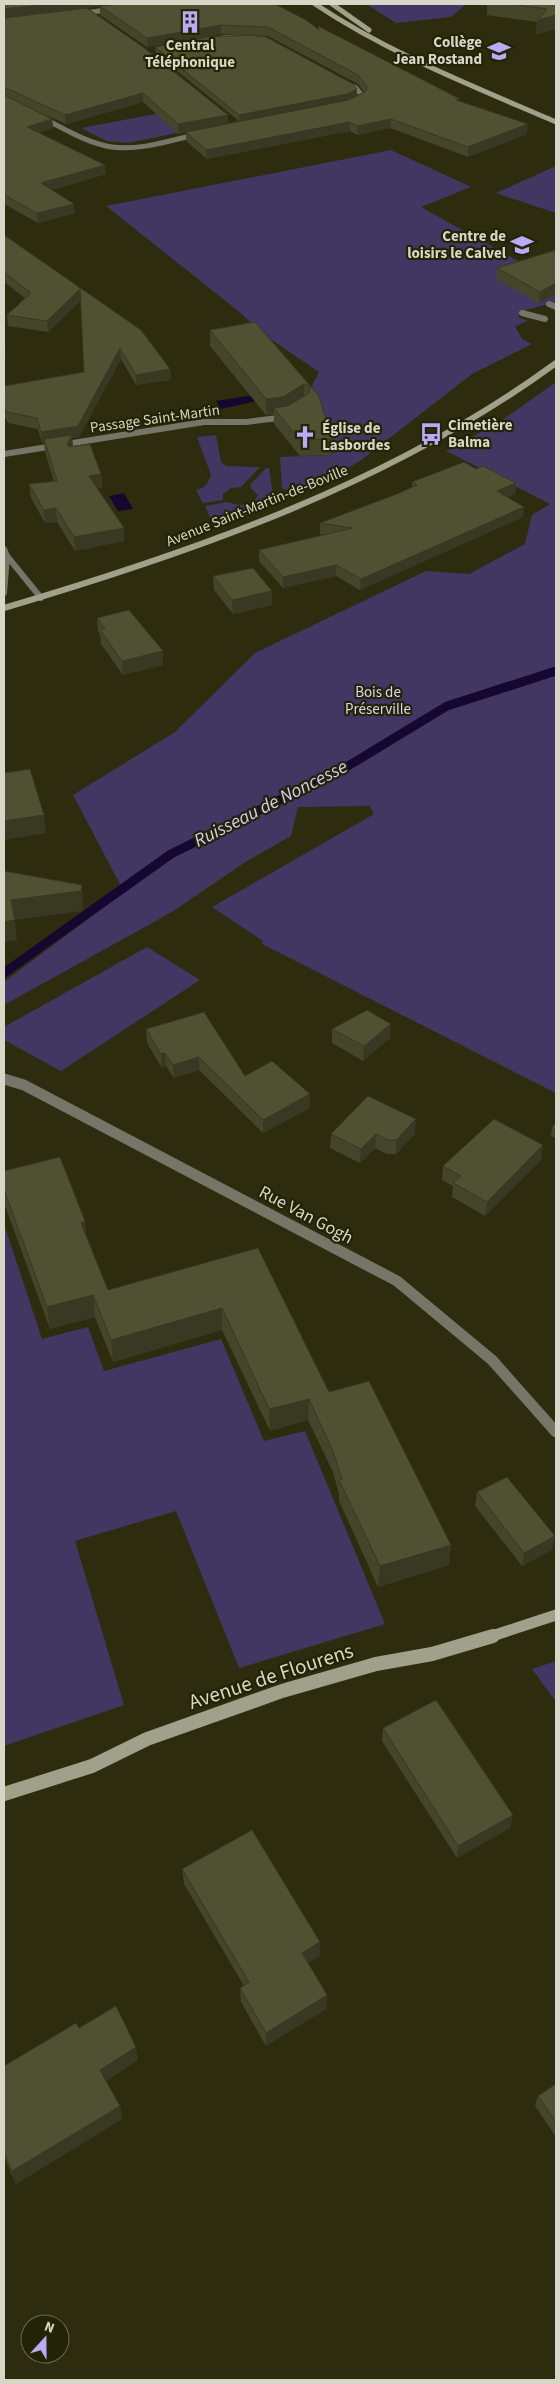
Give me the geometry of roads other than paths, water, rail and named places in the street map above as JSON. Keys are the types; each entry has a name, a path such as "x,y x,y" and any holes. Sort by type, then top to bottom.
{"street":[{"path":"315,4 402,54 556,122"},
{"path":"332,4 364,27 424,57"},
{"path":"73,15 118,8"},
{"path":"89,12 99,20"},
{"path":"218,38 236,36 261,38"},
{"path":"340,80 356,88 362,97 348,105"},
{"path":"538,107 556,115"},
{"path":"37,115 95,143 112,147 132,147 210,132"},
{"path":"549,304 556,307"},
{"path":"522,313 545,319"},
{"name":"Avenue Saint-Martin-de-Boville","path":"4,608 41,598 235,531 356,480 471,422 505,401 556,363"},
{"name":"Passage Saint-Martin","path":"4,454 204,422 246,422 285,418 292,413"},
{"path":"5,552 41,598"},
{"path":"4,593 5,552"},
{"name":"Rue Van Gogh","path":"4,1078 24,1085 397,1281 492,1360 556,1432"},
{"name":"Avenue de Flourens","path":"4,1794 92,1766 148,1739 282,1691 376,1664 432,1654 556,1615"}],"waterway":[{"name":"Ruisseau de Noncesse","path":"4,973 171,854 348,766 447,706 556,671"}],"place":[{"name":"Central Téléphonique","path":"190,22"},
{"name":"Collège Jean Rostand","path":"499,51"},
{"name":"Centre de loisirs le Calvel","path":"522,245"},
{"name":"Cimetière Balma","path":"431,434"},
{"name":"Église de Lasbordes","path":"305,437"}],"park label":[{"name":"Bois de Préserville","path":"378,700"}]}
